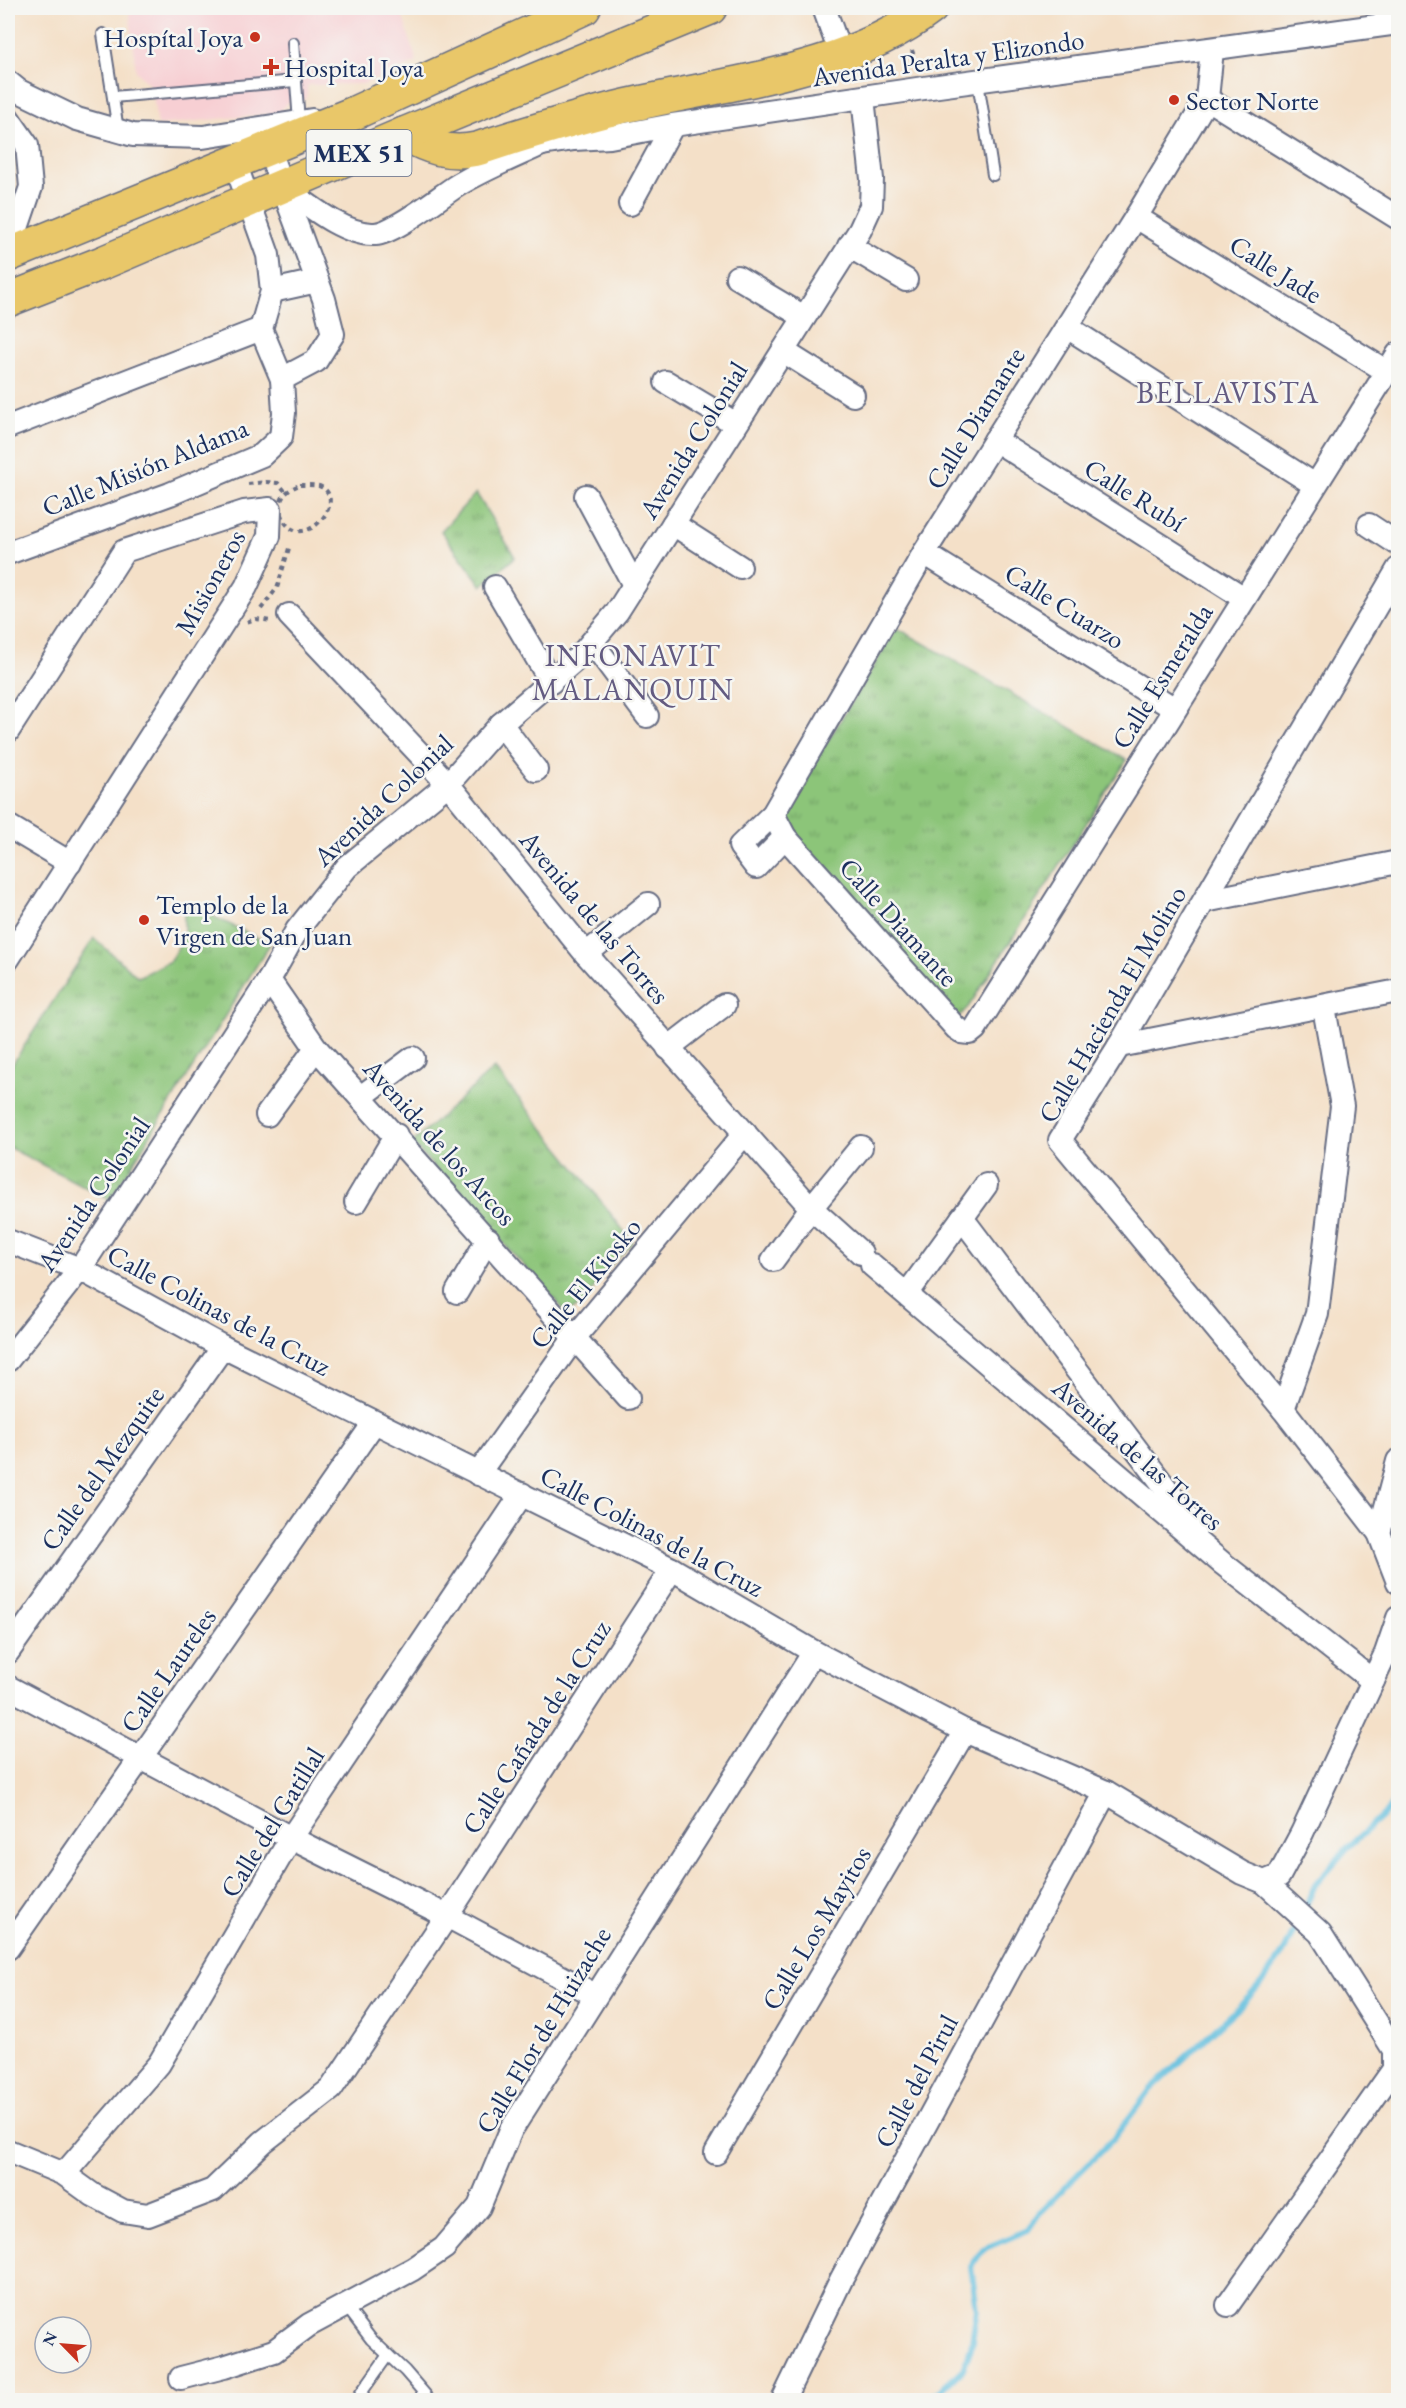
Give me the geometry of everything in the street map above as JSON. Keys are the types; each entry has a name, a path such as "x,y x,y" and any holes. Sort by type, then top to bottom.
{"main road":[{"name":"MEX 51","path":"8,255 352,114 381,95 584,8"},
{"name":"MEX 51","path":"8,300 710,8"},
{"path":"404,134 437,150 452,152 543,137 619,107 764,77 841,56 911,23 931,8"}],"street":[{"path":"824,8 841,56"},
{"name":"Avenida Peralta y Elizondo","path":"282,186 334,222 350,230 376,234 415,215 460,184 543,137 574,139 610,137 673,125 1398,23"},
{"name":"Calle Diamante","path":"785,837 756,867 740,846 773,814 924,553 1067,327 1207,99 1212,50"},
{"path":"8,82 19,92 77,118 133,135 203,137 352,114"},
{"name":"Avenida Colonial","path":"8,1360 80,1269 269,980 297,930 347,867 448,784 501,724 580,656 617,612 872,206 872,179 863,98"},
{"path":"1207,99 1398,217"},
{"path":"8,118 27,145 31,187 18,225 8,235"},
{"path":"630,204 673,125"},
{"path":"268,148 324,299 333,334 316,361 282,379"},
{"path":"8,427 261,330 272,291 268,255 235,163"},
{"name":"Calle Jade","path":"1136,216 1392,362"},
{"path":"849,246 906,280"},
{"path":"738,277 804,317"},
{"path":"272,291 317,281"},
{"path":"1067,327 1314,485"},
{"name":"Calle Misión Aldama","path":"8,553 170,494 262,455 281,437 284,413 282,379 261,330"},
{"path":"783,351 853,395"},
{"name":"Calle Esmeralda","path":"975,1029 1392,362"},
{"path":"666,382 736,424"},
{"name":"Calle Rubí","path":"995,440 1244,598"},
{"path":"586,496 634,585"},
{"name":"Misioneros","path":"8,730 124,551 244,512 270,509 269,536 246,586 8,959"},
{"path":"673,524 740,567"},
{"path":"1369,525 1398,544"},
{"name":"Calle Cuarzo","path":"924,553 1175,709"},
{"name":"Calle Hacienda El Molino","path":"1398,569 1205,901 1060,1140 1283,1409 1379,1533 1398,1582"},
{"path":"495,587 551,682"},
{"name":"Avenida de las Torres","path":"289,615 448,784 586,954 811,1208 866,1259 1222,1563 1373,1681"},
{"path":"592,642 647,716"},
{"path":"501,724 536,770"},
{"name":"Calle Diamante","path":"773,814 785,837 956,1028 970,1033 975,1029"},
{"path":"8,826 69,863"},
{"path":"1205,901 1398,862"},
{"path":"586,954 648,904"},
{"name":"Avenida de los Arcos","path":"269,980 316,1048 362,1096 628,1398"},
{"path":"1119,1046 1324,1008 1398,991"},
{"path":"668,1048 724,1005"},
{"path":"1283,1409 1317,1314 1342,1106 1324,1008"},
{"path":"267,1115 316,1048"},
{"path":"362,1096 413,1058"},
{"name":"Calle El Kiosko","path":"478,1474 575,1337 745,1133"},
{"path":"356,1202 396,1136"},
{"path":"774,1260 811,1208 861,1147"},
{"path":"907,1294 986,1185"},
{"path":"962,1218 1222,1563"},
{"path":"457,1292 488,1239"},
{"name":"Calle Colinas de la Cruz","path":"8,1241 80,1269 223,1347 672,1569 814,1652 965,1731 1106,1792 1242,1873 1264,1882 1320,1933 1394,2050 1394,2069 1228,2305"},
{"name":"Calle del Mezquite","path":"8,1652 223,1347"},
{"name":"Calle Laureles","path":"8,1948 374,1423"},
{"path":"1379,1533 1398,1461"},
{"name":"Calle del Gatillal","path":"64,2174 159,2064 291,1838 522,1494"},
{"name":"Calle Cañada de la Cruz","path":"64,2174 93,2195 123,2211 147,2215 213,2190 263,2142 331,2089 447,1916 672,1569"},
{"path":"1264,1882 1279,1876 1373,1681 1398,1618"},
{"name":"Calle Flor de Huizache","path":"181,2378 224,2367 274,2350 309,2325 413,2269 444,2248 479,2207 511,2130 814,1652"},
{"path":"8,1687 291,1838 447,1916 595,1995"},
{"name":"Calle Los Mayitos","path":"716,2153 965,1731"},
{"name":"Calle del Pirul","path":"783,2400 841,2280 1106,1792"},
{"path":"8,2151 64,2174"}],"lane":[{"path":"103,34 118,130"},
{"path":"293,44 299,122"},
{"path":"112,97 295,81"},
{"path":"978,82 993,175"},
{"path":"346,2306 371,2339 430,2400"},
{"path":"356,2400 388,2355"}],"path":[{"path":"261,609 277,588 292,538 291,527 282,518 280,511 282,498 286,492 300,485 318,486 325,490 329,499 326,516 314,527 306,530 291,527"},
{"path":"246,586 272,621 289,615"}],"shaded area":[{"name":"Hospital Joya","path":"129,8 400,8 417,62 363,84 308,85 306,99 289,102 277,113 157,125 152,88 136,71"}],"green space":[{"path":"476,493 515,557 482,586 441,531"},
{"path":"897,628 1127,760 969,1006 958,1018 801,842 783,814"},
{"path":"184,902 270,944 110,1200 8,1147 8,1071 94,938 138,977 170,961 184,937"},
{"path":"494,1068 633,1243 606,1270 582,1306 566,1312 412,1143"}],"waterway":[{"path":"1398,1700 1393,1727 1398,1773"},
{"path":"1304,1910 1315,1885 1347,1848 1390,1809 1398,1790"},
{"path":"924,2400 940,2391 963,2369 971,2348 977,2309 971,2267 983,2249 1028,2230 1040,2212 1113,2139 1150,2090 1243,2004 1285,1950 1299,1920"}],"place":[{"name":"Hospítal Joya","path":"255,37"},
{"name":"Hospital Joya","path":"271,67"},
{"name":"Sector Norte","path":"1174,100"},
{"name":"Templo de la Virgen de San Juan","path":"144,920"}],"district":[{"name":"BELLAVISTA","path":"1228,392"},
{"name":"INFONAVIT MALANQUIN","path":"633,672"}]}
